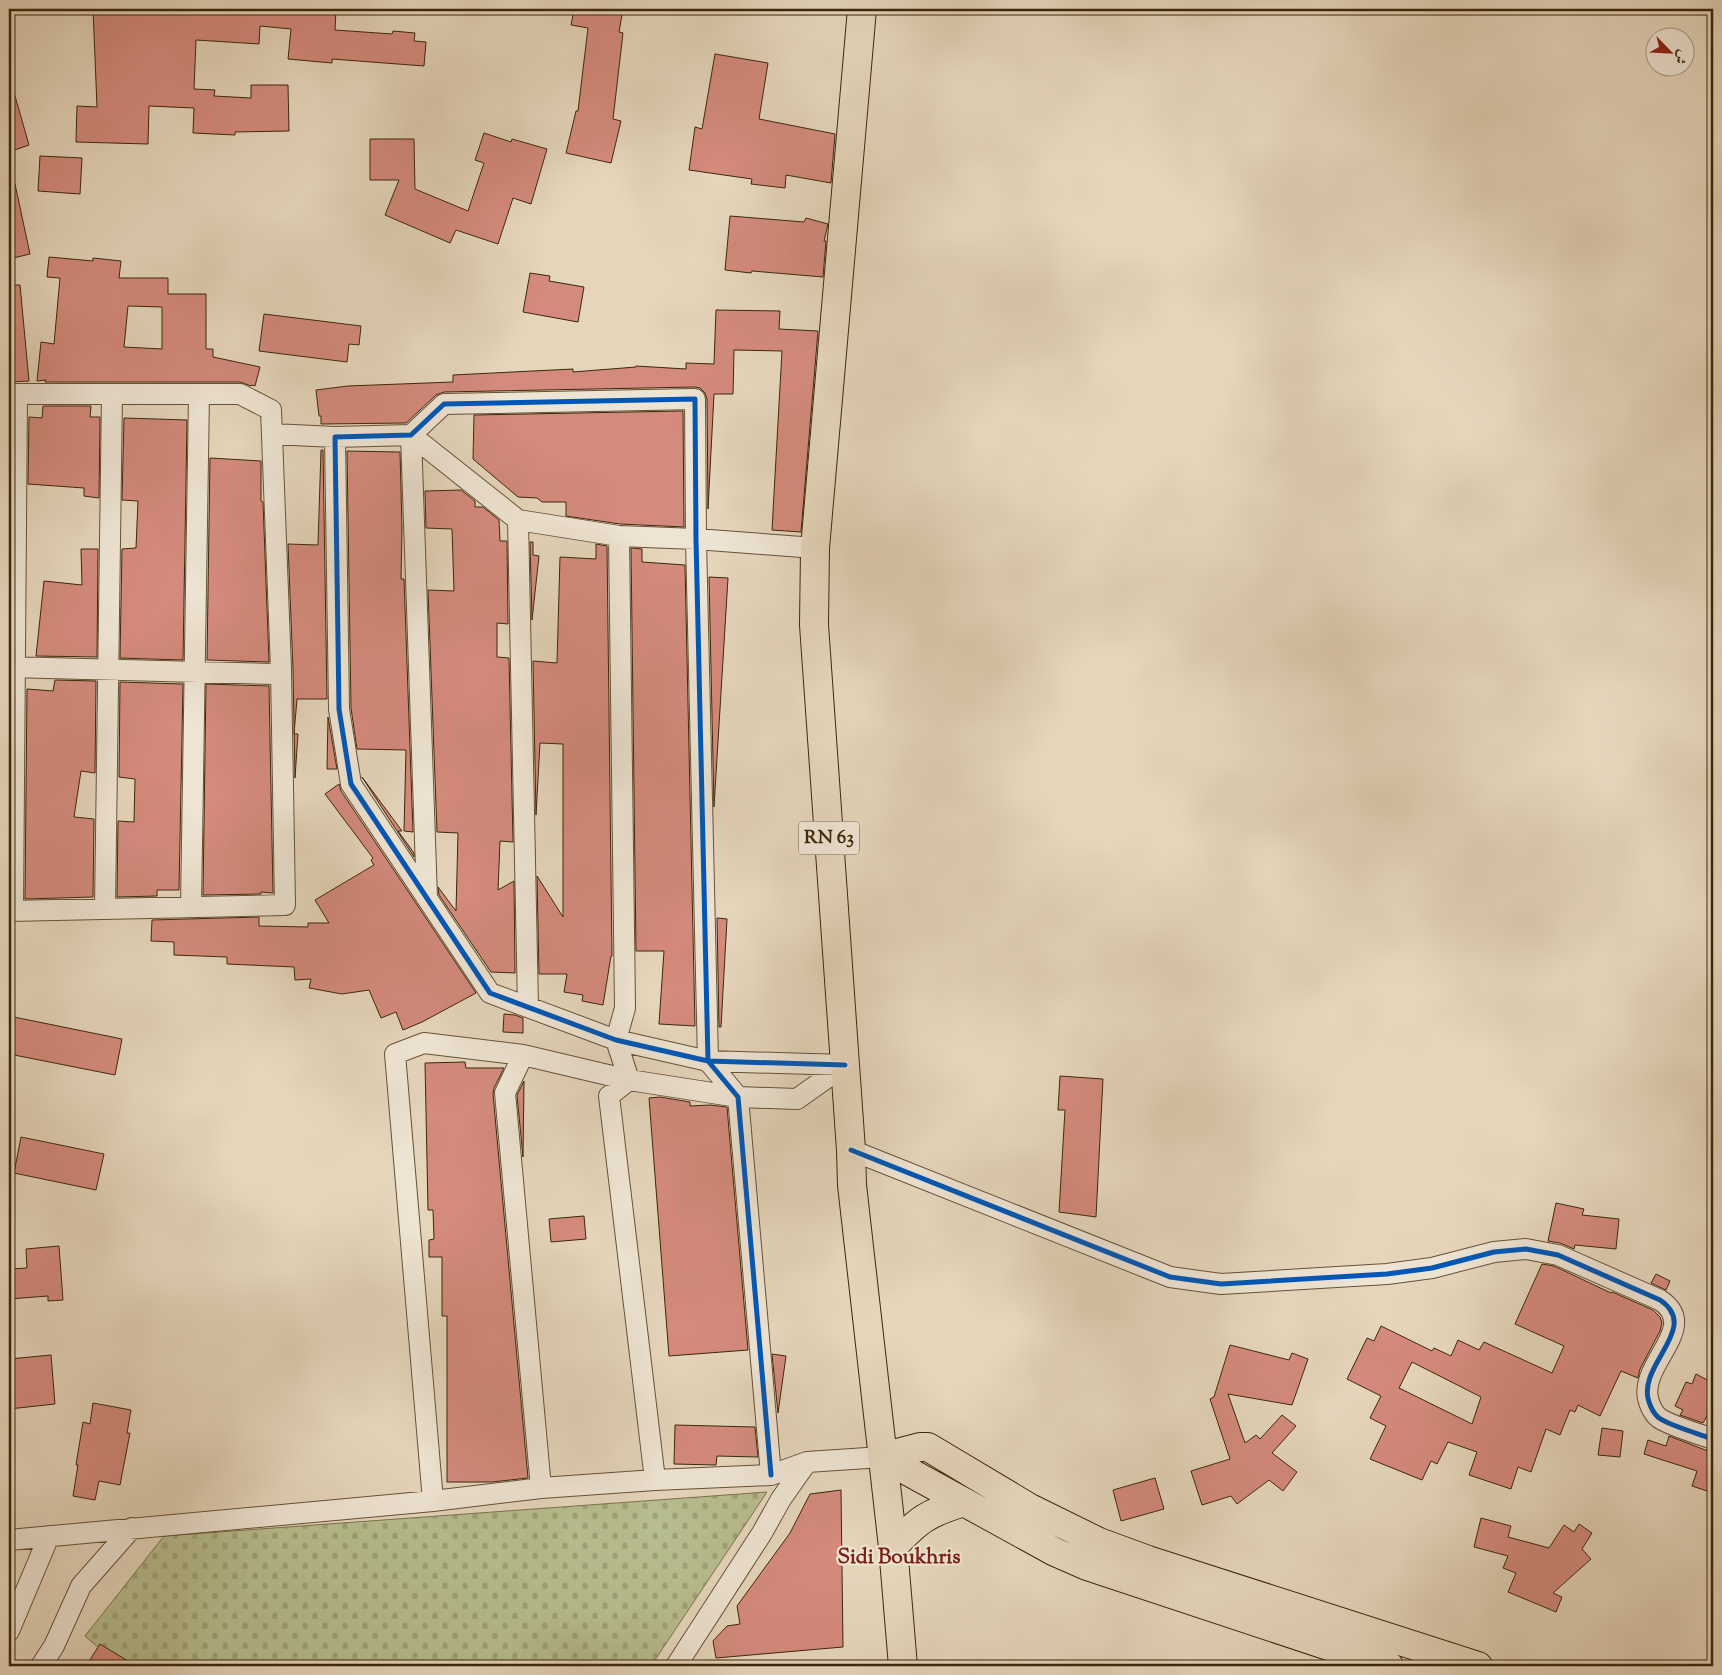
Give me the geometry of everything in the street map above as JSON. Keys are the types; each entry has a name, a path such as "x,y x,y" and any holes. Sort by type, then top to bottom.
{"main road":[{"name":"RN 63","path":"862,9 815,548 814,624 852,1185 893,1547 903,1666"},
{"path":"882,1457 920,1447 928,1447 1030,1508 1099,1542 1148,1560 1478,1666"},
{"path":"882,1457 1055,1552 1087,1566 1389,1666"},
{"path":"893,1547 918,1522 929,1514 964,1502"}],"street":[{"path":"13,394 240,394 271,410 281,670 285,905 11,911 13,394"},
{"path":"105,909 112,394"},
{"path":"191,907 199,394"},
{"path":"427,899 411,435 444,404 695,400 696,539 708,1062 738,1097 771,1475"},
{"path":"272,434 335,437 411,435 518,520 619,536 696,539 815,548"},
{"path":"335,437 339,709 351,784 490,993 616,1040 708,1062 845,1065"},
{"path":"518,520 528,1007"},
{"path":"619,536 625,1008 616,1040 629,1080"},
{"path":"12,667 272,674 281,670"},
{"path":"433,1501 395,1054 424,1043 524,1055 629,1080 738,1097 797,1099 845,1065"},
{"path":"524,1055 505,1093 541,1488"},
{"path":"629,1080 609,1096 655,1480"},
{"path":"851,1150 1170,1278 1221,1284 1396,1273 1432,1268 1494,1252 1526,1249 1558,1256 1667,1304 1675,1320 1674,1330 1652,1370 1646,1396 1651,1408 1660,1418 1713,1439"},
{"path":"9,1540 433,1501 541,1488 655,1480 771,1475 807,1462 882,1457"},
{"path":"676,1666 762,1533 781,1499 807,1462"},
{"path":"41,1666 54,1646 81,1586 132,1528"},
{"path":"9,1631 50,1536"}],"green space":[{"path":"767,1492 651,1666 120,1666 85,1636 164,1536"}],"building":[{"path":"93,9 336,9 335,30 392,34 393,31 415,33 414,41 426,42 424,66 332,59 332,63 288,59 291,29 260,26 259,44 196,40 194,89 215,90 214,96 251,98 251,85 288,85 289,131 235,132 235,135 193,133 194,108 149,106 148,144 76,142 77,106 97,107"},
{"path":"574,9 623,9 619,32 623,33 613,119 621,121 611,163 566,153 576,111 578,111 588,28 571,25"},
{"path":"715,54 768,63 759,119 835,134 831,183 786,175 785,188 751,184 752,179 689,170 695,127 702,129"},
{"path":"13,89 29,145 9,152 9,90"},
{"path":"484,133 511,142 512,139 547,149 531,204 513,198 498,244 456,230 450,243 385,215 399,180 370,180 370,139 414,139 415,189 468,211 484,163 475,160"},
{"path":"40,156 82,158 80,194 38,191"},
{"path":"15,184 30,254 9,259 9,185"},
{"path":"730,216 804,222 806,218 828,224 824,241 826,241 823,277 725,270"},
{"path":"49,257 93,261 93,258 121,261 119,278 168,278 168,294 206,294 206,349 213,349 213,357 260,367 255,386 240,382 37,381 41,342 54,344 60,278 47,277","holes":["128,306 162,307 162,349 124,347"]},
{"path":"530,273 550,276 549,281 584,287 578,322 523,312"},
{"path":"9,285 20,285 29,381 9,382"},
{"path":"716,310 780,311 779,329 818,331 801,532 772,530 782,351 734,350 733,394 714,394 708,509 707,399 705,393 700,388 444,392 436,395 406,423 321,424 316,390 348,386 453,382 453,375 573,369 573,372 636,366 686,369 686,363 714,364"},
{"path":"264,314 361,326 359,345 349,344 347,362 259,351"},
{"path":"43,406 91,406 90,417 100,417 99,498 84,496 84,488 28,484 29,417 42,418"},
{"path":"683,411 684,527 620,524 566,516 566,502 542,502 537,498 518,497 473,459 474,415"},
{"path":"124,418 187,420 183,660 120,658 122,549 136,548 138,501 122,500"},
{"path":"321,450 323,450 327,699 297,699 294,732 288,544 318,545"},
{"path":"347,451 400,452 401,579 404,579 413,832 404,831 406,750 357,749 351,708"},
{"path":"210,458 261,461 261,501 263,502 269,662 207,660"},
{"path":"461,490 475,501 475,507 483,507 499,520 500,541 507,541 508,624 497,623 497,657 509,658 513,842 500,841 498,890 514,881 515,973 491,972 439,895 438,887 456,911 458,833 437,832 428,590 454,591 452,529 426,528 425,491"},
{"path":"530,542 533,542 533,555 539,556 532,620"},
{"path":"596,544 607,546 612,956 603,1005 582,1001 583,995 564,992 567,974 539,974 537,876 563,917 563,744 540,743 536,815 533,661 557,663 560,557 596,559"},
{"path":"631,548 642,549 642,562 685,565 695,1026 659,1024 664,951 636,951"},
{"path":"81,549 98,549 97,657 36,656 44,581 82,585"},
{"path":"709,577 728,578 714,807"},
{"path":"55,680 96,681 95,773 81,771 74,817 94,819 93,897 25,899 27,689 53,691"},
{"path":"120,682 183,684 179,890 157,890 157,896 117,897 118,821 134,822 135,779 119,777"},
{"path":"206,684 269,686 273,893 203,895"},
{"path":"328,717 337,769 327,769"},
{"path":"294,734 298,734 295,778"},
{"path":"362,777 402,831 398,831 414,853 414,857"},
{"path":"339,784 341,791 476,993 403,1030 396,1012 381,1018 369,990 342,994 309,988 311,979 295,980 294,967 227,964 227,957 174,955 174,942 151,941 152,920 259,917 259,926 308,927 308,923 329,923 315,900 374,865 371,860 373,858 325,794"},
{"path":"717,918 727,919 721,1027 719,1027"},
{"path":"504,1014 523,1018 523,1033 503,1032"},
{"path":"9,1016 122,1039 115,1075 9,1054"},
{"path":"465,1062 466,1068 504,1068 493,1094 528,1478 492,1482 447,1482 447,1316 442,1316 442,1257 429,1257 429,1240 434,1239 433,1210 428,1210 425,1063"},
{"path":"1060,1076 1103,1079 1096,1217 1059,1212 1065,1110 1058,1110"},
{"path":"524,1081 523,1157 517,1095"},
{"path":"660,1097 690,1102 690,1106 710,1105 727,1107 748,1350 669,1356 649,1098"},
{"path":"21,1137 104,1154 96,1190 14,1173"},
{"path":"1556,1203 1584,1209 1582,1215 1619,1219 1616,1249 1575,1245 1574,1249 1560,1243 1548,1241"},
{"path":"584,1216 586,1239 551,1242 549,1219"},
{"path":"59,1246 63,1300 48,1301 48,1296 9,1299 9,1269 27,1268 26,1249"},
{"path":"1542,1264 1554,1266 1611,1293 1653,1310 1660,1317 1662,1323 1660,1331 1640,1369 1638,1378 1621,1371 1600,1416 1578,1405 1575,1412 1570,1410 1560,1435 1546,1429 1531,1472 1518,1467 1511,1489 1469,1475 1477,1452 1448,1442 1437,1464 1431,1461 1422,1480 1370,1459 1386,1426 1370,1418 1381,1396 1347,1379 1367,1338 1374,1341 1381,1326 1432,1351 1434,1348 1451,1356 1458,1340 1479,1350 1484,1342 1552,1373 1564,1346 1515,1324","holes":["1412,1362 1481,1397 1472,1424 1399,1388"]},
{"path":"1656,1274 1670,1281 1666,1290 1651,1283"},
{"path":"1230,1345 1289,1360 1292,1353 1308,1359 1292,1405 1228,1394 1245,1443 1256,1435 1260,1439 1282,1415 1296,1426 1272,1453 1297,1472 1283,1491 1269,1480 1237,1504 1231,1496 1202,1505 1191,1471 1230,1459 1210,1399 1214,1397"},
{"path":"772,1354 786,1356 778,1413"},
{"path":"51,1355 55,1404 9,1409 9,1359"},
{"path":"1696,1374 1713,1383 1713,1417 1708,1414 1703,1423 1680,1415 1683,1410 1675,1406 1686,1382 1692,1384"},
{"path":"93,1403 131,1410 127,1433 130,1433 120,1485 99,1481 95,1500 73,1496 83,1422 90,1424"},
{"path":"675,1425 755,1427 758,1457 717,1456 716,1465 674,1464"},
{"path":"1602,1428 1623,1431 1620,1457 1598,1455"},
{"path":"1669,1436 1713,1453 1713,1493 1692,1486 1697,1471 1644,1454 1648,1440 1666,1446"},
{"path":"1155,1478 1164,1509 1121,1521 1113,1490"},
{"path":"841,1490 843,1647 716,1658 713,1641 727,1626 740,1624 737,1606 790,1533 810,1494"},
{"path":"1481,1518 1511,1526 1508,1537 1549,1548 1564,1525 1574,1532 1579,1524 1592,1533 1582,1549 1591,1559 1553,1593 1562,1597 1556,1612 1508,1592 1516,1573 1503,1568 1508,1556 1474,1547"},
{"path":"100,1644 136,1666 86,1666"}],"cycle path":[{"path":"771,1475 738,1097 708,1061 696,539 695,399 444,404 411,435 335,437 339,709 351,784 490,993 616,1040 708,1061 845,1065"},
{"path":"851,1150 1170,1277 1221,1284 1387,1274 1432,1268 1494,1252 1526,1249 1558,1255 1660,1300 1671,1311 1674,1323 1672,1335 1651,1374 1647,1388 1649,1402 1656,1415 1664,1421 1713,1439"}],"district":[{"name":"Sidi Boukhris","path":"899,1558"}]}
